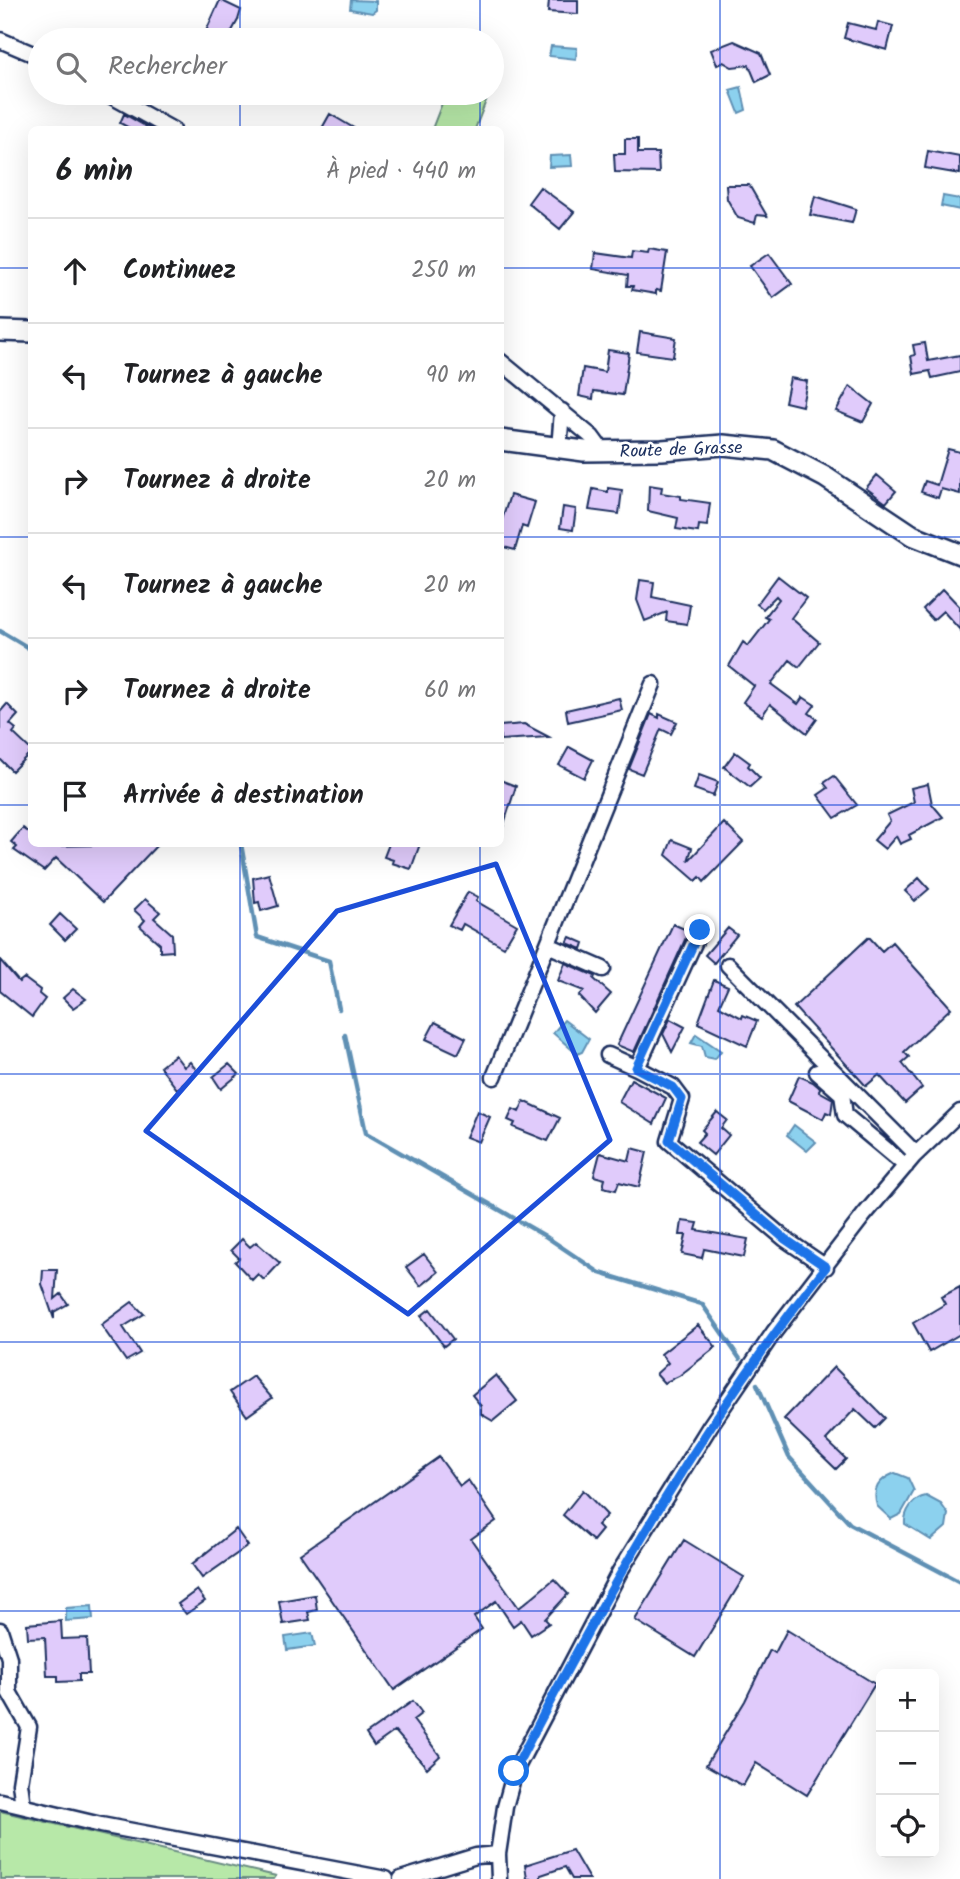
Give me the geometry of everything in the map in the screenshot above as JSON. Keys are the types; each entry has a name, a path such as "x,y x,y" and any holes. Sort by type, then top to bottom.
{"street":[{"path":"0,40 28,52"},
{"path":"128,105 166,126"},
{"path":"0,331 28,332"},
{"path":"504,364 562,411 592,438 603,452"},
{"path":"559,449 562,411"},
{"name":"Route de Grasse","path":"504,441 603,452 723,445 773,450 817,471 912,535 960,554"},
{"path":"494,1077 653,684"},
{"path":"636,1068 700,930"},
{"path":"548,944 603,969"},
{"path":"727,965 916,1154"},
{"path":"608,1055 673,1087 682,1099 669,1140 785,1239 826,1267"},
{"path":"817,1072 842,1094 845,1115 906,1166"},
{"path":"499,1879 498,1854 514,1771 620,1571 774,1332 864,1215 916,1154 960,1112"},
{"path":"0,1630 9,1658 9,1692 29,1727 20,1783 23,1806"},
{"path":"0,1801 101,1825 386,1879"},
{"path":"401,1879 476,1856 498,1854"}],"highlighted area":[{"path":"496,864 610,1140 408,1314 146,1131 337,911"}],"green space":[{"path":"441,105 484,105 476,126 433,126"},
{"path":"0,1811 276,1876 274,1879 0,1879"}],"water":[{"path":"351,0 376,1 376,10 372,13 350,9"},
{"path":"551,46 577,48 576,59 549,56"},
{"path":"741,87 746,110 739,113 730,90"},
{"path":"571,155 572,166 549,167 550,156"},
{"path":"943,196 960,199 960,210 941,206"},
{"path":"564,1020 589,1039 582,1052 577,1054 553,1033"},
{"path":"696,1034 721,1051 715,1059 705,1057 702,1046 691,1043"},
{"path":"794,1125 816,1142 807,1151 787,1135"},
{"path":"895,1473 908,1478 914,1491 901,1514 891,1519 877,1506 875,1495 881,1482"},
{"path":"926,1496 941,1504 948,1514 946,1527 931,1540 905,1524 910,1506"},
{"path":"92,1606 93,1619 66,1621 66,1608"},
{"path":"312,1633 315,1646 287,1650 285,1637"}],"building":[{"path":"220,0 241,10 234,28 207,28"},
{"path":"549,0 578,0 578,14 548,12"},
{"path":"878,22 893,26 887,50 844,38 848,23 876,30"},
{"path":"734,41 761,53 770,75 756,82 749,65 732,67 723,62 717,65 711,50"},
{"path":"124,114 145,126 126,126 120,123"},
{"path":"330,114 350,126 323,126"},
{"path":"625,139 638,139 638,153 658,153 659,173 615,172 614,154 625,154"},
{"path":"928,151 960,157 960,174 925,168"},
{"path":"726,185 749,185 767,216 757,215 755,223 738,218 727,199"},
{"path":"540,187 574,212 560,229 528,203"},
{"path":"815,196 856,209 852,223 810,215"},
{"path":"649,249 667,252 661,291 656,290 656,294 632,290 633,286 627,286 628,275 593,269 595,253 631,258 632,251 648,253"},
{"path":"769,253 792,284 773,298 750,266"},
{"path":"640,332 676,338 673,357 637,352"},
{"path":"925,343 928,361 960,355 960,372 932,378 930,371 914,374 911,356 915,355 913,345"},
{"path":"608,350 629,353 623,395 594,391 593,399 579,396 583,368 605,372"},
{"path":"790,378 807,381 802,406 785,402"},
{"path":"850,386 873,404 863,422 836,411"},
{"path":"948,449 960,452 960,494 941,489 938,498 921,492 925,481 937,485"},
{"path":"877,475 896,491 886,503 866,488"},
{"path":"649,485 662,487 661,493 681,496 681,499 710,503 707,526 699,525 698,532 676,529 678,518 648,511"},
{"path":"608,488 622,490 619,514 589,510 593,489 608,492"},
{"path":"510,495 535,502 527,528 522,526 515,550 504,547 504,514"},
{"path":"563,507 576,509 573,530 560,528"},
{"path":"778,576 806,598 791,618 819,642 799,667 790,660 771,684 798,704 803,697 815,705 809,713 817,719 807,733 770,704 762,716 743,702 754,686 729,666 743,642 748,646 769,619 765,617 779,599 776,596 763,609 757,604"},
{"path":"640,580 654,582 652,597 690,605 687,624 666,621 667,612 645,621 637,600"},
{"path":"943,589 960,607 960,630 943,611 933,620 923,609"},
{"path":"619,698 622,710 568,722 566,710"},
{"path":"7,704 18,715 10,724 16,729 13,733 28,747 28,755 12,771 0,759 0,712"},
{"path":"651,714 659,718 659,714 677,722 671,734 661,729 642,774 629,769"},
{"path":"524,724 549,737 504,740 504,726"},
{"path":"569,747 593,760 584,778 559,765"},
{"path":"735,752 750,763 748,766 760,778 750,787 724,767"},
{"path":"699,775 718,782 713,796 694,789"},
{"path":"834,776 857,805 835,818 818,795 828,788 824,783"},
{"path":"504,782 516,786 504,824"},
{"path":"928,784 932,804 943,817 909,835 911,839 900,844 896,836 885,849 874,840 890,821 887,815 914,802 911,788"},
{"path":"724,823 743,842 704,882 700,877 696,881 666,855 672,840 692,848 688,861"},
{"path":"23,828 28,832 28,847 155,847 103,902 56,858 44,871 14,850 17,847 11,842"},
{"path":"388,847 419,847 411,869 392,863 393,860 384,857"},
{"path":"269,874 278,906 261,911 259,902 255,903 253,878"},
{"path":"919,878 929,889 915,901 905,891"},
{"path":"468,892 478,897 476,901 517,925 504,947 463,924 460,930 449,925"},
{"path":"145,899 160,912 154,918 172,934 173,951 160,952 160,944 140,926 145,920 134,910"},
{"path":"60,914 76,929 65,940 50,925"},
{"path":"673,924 689,931 634,1052 617,1045"},
{"path":"728,928 737,935 714,963 705,955"},
{"path":"570,937 584,943 582,949 567,943"},
{"path":"869,937 882,951 892,942 951,1008 904,1052 909,1057 902,1063 922,1088 905,1103 879,1075 866,1086 794,1007"},
{"path":"0,960 19,982 24,978 40,990 39,994 45,999 32,1017 0,991"},
{"path":"565,963 595,976 594,979 611,994 595,1013 579,996 584,991 558,981"},
{"path":"714,980 728,986 719,1006 742,1018 743,1015 757,1021 747,1046 698,1023"},
{"path":"73,989 86,999 73,1008 63,998"},
{"path":"670,1019 685,1027 672,1052 663,1034"},
{"path":"435,1022 466,1038 458,1054 426,1039"},
{"path":"175,1055 184,1067 190,1062 198,1072 177,1089 160,1067"},
{"path":"229,1064 239,1074 221,1089 213,1077"},
{"path":"799,1076 813,1082 820,1088 819,1091 833,1099 831,1114 826,1112 823,1119 788,1101"},
{"path":"631,1079 666,1098 654,1124 619,1102"},
{"path":"524,1101 560,1118 548,1141 513,1127 515,1123 508,1120 513,1109 519,1112"},
{"path":"477,1111 490,1117 479,1142 466,1137"},
{"path":"717,1112 727,1120 721,1128 729,1135 713,1155 697,1142 705,1133 702,1130"},
{"path":"632,1148 647,1152 639,1187 619,1182 616,1190 603,1187 605,1179 594,1176 600,1153 629,1161"},
{"path":"682,1221 698,1223 696,1230 748,1239 744,1257 704,1249 702,1258 682,1254 686,1235 680,1235"},
{"path":"242,1239 250,1247 256,1242 280,1263 264,1280 258,1274 252,1280 235,1262 239,1258 231,1250"},
{"path":"424,1254 438,1272 421,1286 406,1267"},
{"path":"43,1270 57,1270 55,1299 61,1294 68,1304 54,1312 54,1319 42,1284"},
{"path":"960,1287 960,1334 929,1352 913,1323 945,1304 941,1297"},
{"path":"132,1302 144,1314 123,1327 140,1353 126,1361 101,1325"},
{"path":"430,1309 453,1339 444,1346 421,1316"},
{"path":"698,1325 716,1347 679,1376 664,1383 656,1374 668,1363 661,1354"},
{"path":"834,1367 885,1418 875,1428 855,1409 826,1440 846,1459 836,1469 784,1419"},
{"path":"496,1375 517,1401 493,1421 481,1414 481,1406 472,1395"},
{"path":"253,1376 272,1398 247,1416 230,1392"},
{"path":"439,1457 460,1486 468,1480 496,1521 471,1539 519,1608 554,1579 568,1594 545,1619 549,1623 531,1635 521,1620 513,1626 496,1601 474,1617 482,1629 394,1690 300,1554"},
{"path":"583,1490 607,1515 597,1525 602,1530 593,1541 563,1515"},
{"path":"236,1529 248,1546 202,1578 192,1564"},
{"path":"684,1540 744,1577 695,1657 635,1620"},
{"path":"197,1590 205,1601 186,1614 178,1604"},
{"path":"315,1595 317,1610 308,1612 310,1620 283,1624 279,1601"},
{"path":"61,1621 62,1639 87,1638 89,1674 79,1674 79,1681 58,1682 58,1676 47,1676 45,1637 28,1638 27,1624"},
{"path":"787,1630 875,1684 807,1795 756,1763 743,1786 706,1765 745,1701 770,1650 775,1653"},
{"path":"413,1701 422,1713 413,1720 440,1756 427,1768 395,1731 374,1746 366,1734"},
{"path":"572,1850 589,1879 572,1879 565,1867 541,1875 541,1879 527,1879 525,1865"}],"waterway":[{"path":"0,631 28,648"},
{"path":"242,847 257,937 329,961 339,1009"},
{"path":"345,1035 366,1133 545,1236 600,1273 702,1304 740,1359"},
{"path":"757,1384 789,1457 850,1524 960,1582"}],"route":[{"path":"514,1771 620,1571 710,1426 774,1332 826,1267 785,1239 669,1140 682,1099 673,1087 636,1068 700,930"}]}
